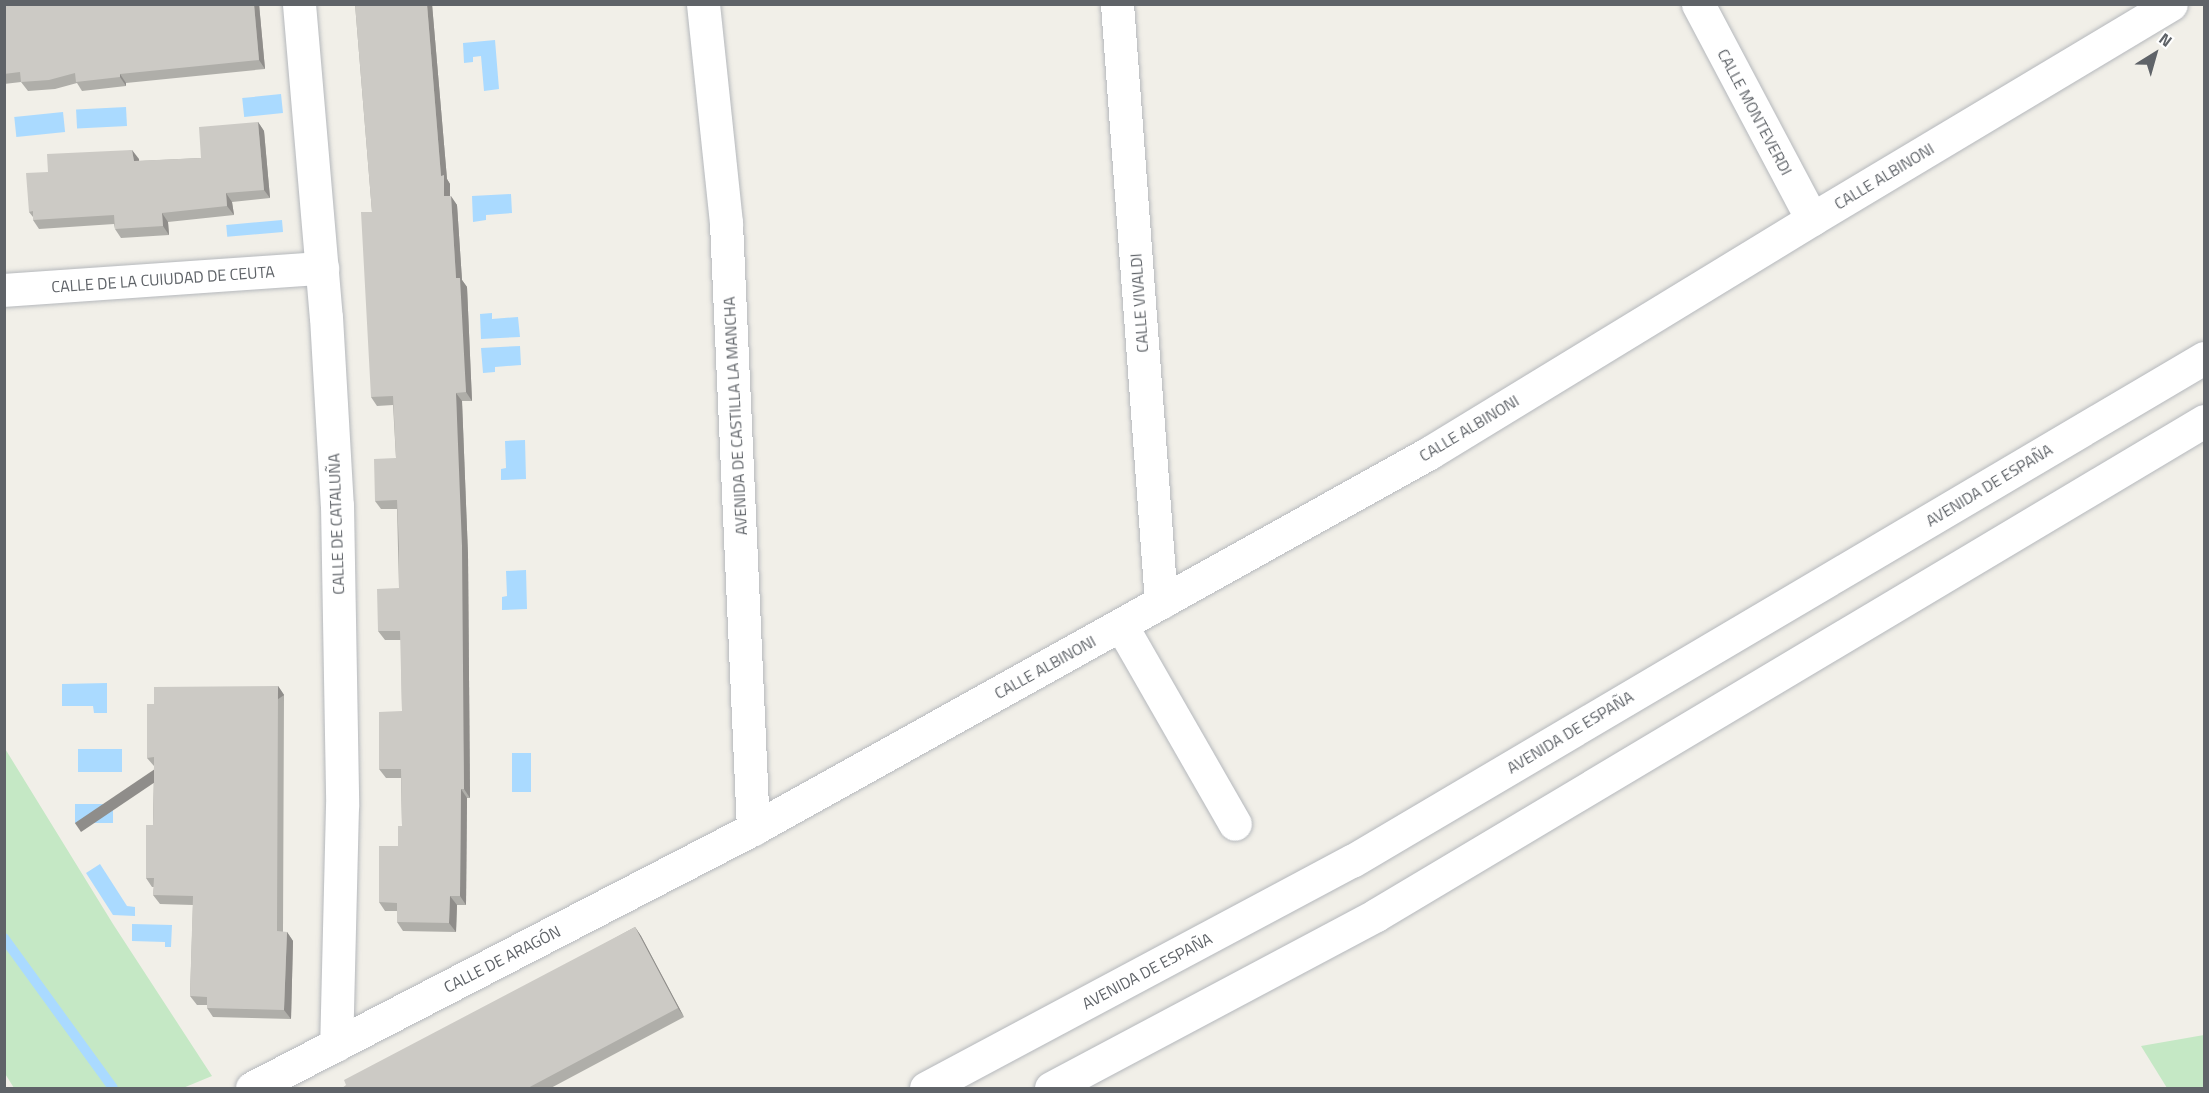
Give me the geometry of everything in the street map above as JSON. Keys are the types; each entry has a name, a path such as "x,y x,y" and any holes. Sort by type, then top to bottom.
{"street":[{"name":"CALLE DE CATALUÑA","path":"299,4 322,268 338,505 342,806 336,1045"},
{"name":"AVENIDA DE CASTILLA LA MANCHA","path":"703,4 726,223 753,830"},
{"name":"CALLE VIVALDI","path":"1117,4 1161,602"},
{"name":"CALLE MONTEVERDI","path":"1698,4 1812,219"},
{"name":"CALLE ALBINONI","path":"753,830 1429,453 1812,219 2171,4"},
{"name":"CALLE DE LA CUIUDAD DE CEUTA","path":"4,290 322,268"},
{"name":"AVENIDA DE ESPAÑA","path":"926,1089 1352,861 2205,358"},
{"path":"1051,1089 1376,915 2205,421"},
{"path":"1121,625 1235,824"},
{"name":"CALLE DE ARAGÓN","path":"252,1089 753,830"}],"green space":[{"path":"4,747 113,924 212,1076 183,1088 14,1088 4,1072"},
{"path":"2204,1035 2204,1088 2167,1088 2141,1046"}],"water":[{"path":"495,40 499,89 484,91 481,56 473,57 473,62 464,63 463,43"},
{"path":"281,94 283,113 244,117 242,98"},
{"path":"126,107 127,126 77,129 76,110"},
{"path":"63,112 65,132 16,137 14,117"},
{"path":"511,194 512,213 486,215 486,220 473,222 472,196"},
{"path":"282,220 283,232 227,237 226,225"},
{"path":"492,313 492,319 518,317 520,337 481,339 480,314"},
{"path":"520,346 521,365 495,367 495,372 483,373 481,348"},
{"path":"525,440 526,479 501,480 501,469 506,468 505,441"},
{"path":"526,570 527,609 502,610 502,597 507,596 506,571"},
{"path":"107,683 107,713 94,713 93,706 62,706 62,684"},
{"path":"78,749 122,749 122,772 78,772"},
{"path":"512,753 531,753 531,792 512,792"},
{"path":"75,804 113,804 113,823 75,823"},
{"path":"100,864 127,906 135,907 135,916 113,915 86,873"},
{"path":"132,924 172,925 171,947 165,947 165,942 132,941"}],"building":[{"path":"4,4 254,4 259,60 120,74 120,77 76,82 75,73 49,80 21,82 20,72 4,74"},
{"path":"355,4 427,4 441,176 444,175 444,196 451,196 456,278 460,278 466,392 456,393 462,546 464,789 461,789 460,896 450,896 449,923 397,922 397,903 379,902 379,846 398,846 398,826 402,826 401,769 379,769 379,712 402,711 400,631 378,631 377,589 399,588 399,547 397,500 375,501 374,459 396,458 393,396 371,397 361,212 372,212"},
{"path":"258,122 264,190 226,193 227,206 162,213 163,226 115,229 114,215 33,220 33,211 29,212 26,173 48,172 47,154 132,150 134,161 201,158 199,127"},
{"path":"278,686 277,931 287,932 284,1010 207,1008 207,997 190,996 193,896 153,895 154,878 146,878 146,825 153,825 154,792 154,757 147,758 147,704 154,704 154,687"},
{"path":"635,927 678,1008 526,1089 341,1089 346,1085 344,1080"}],"waterway":[{"path":"4,938 113,1088"}]}
